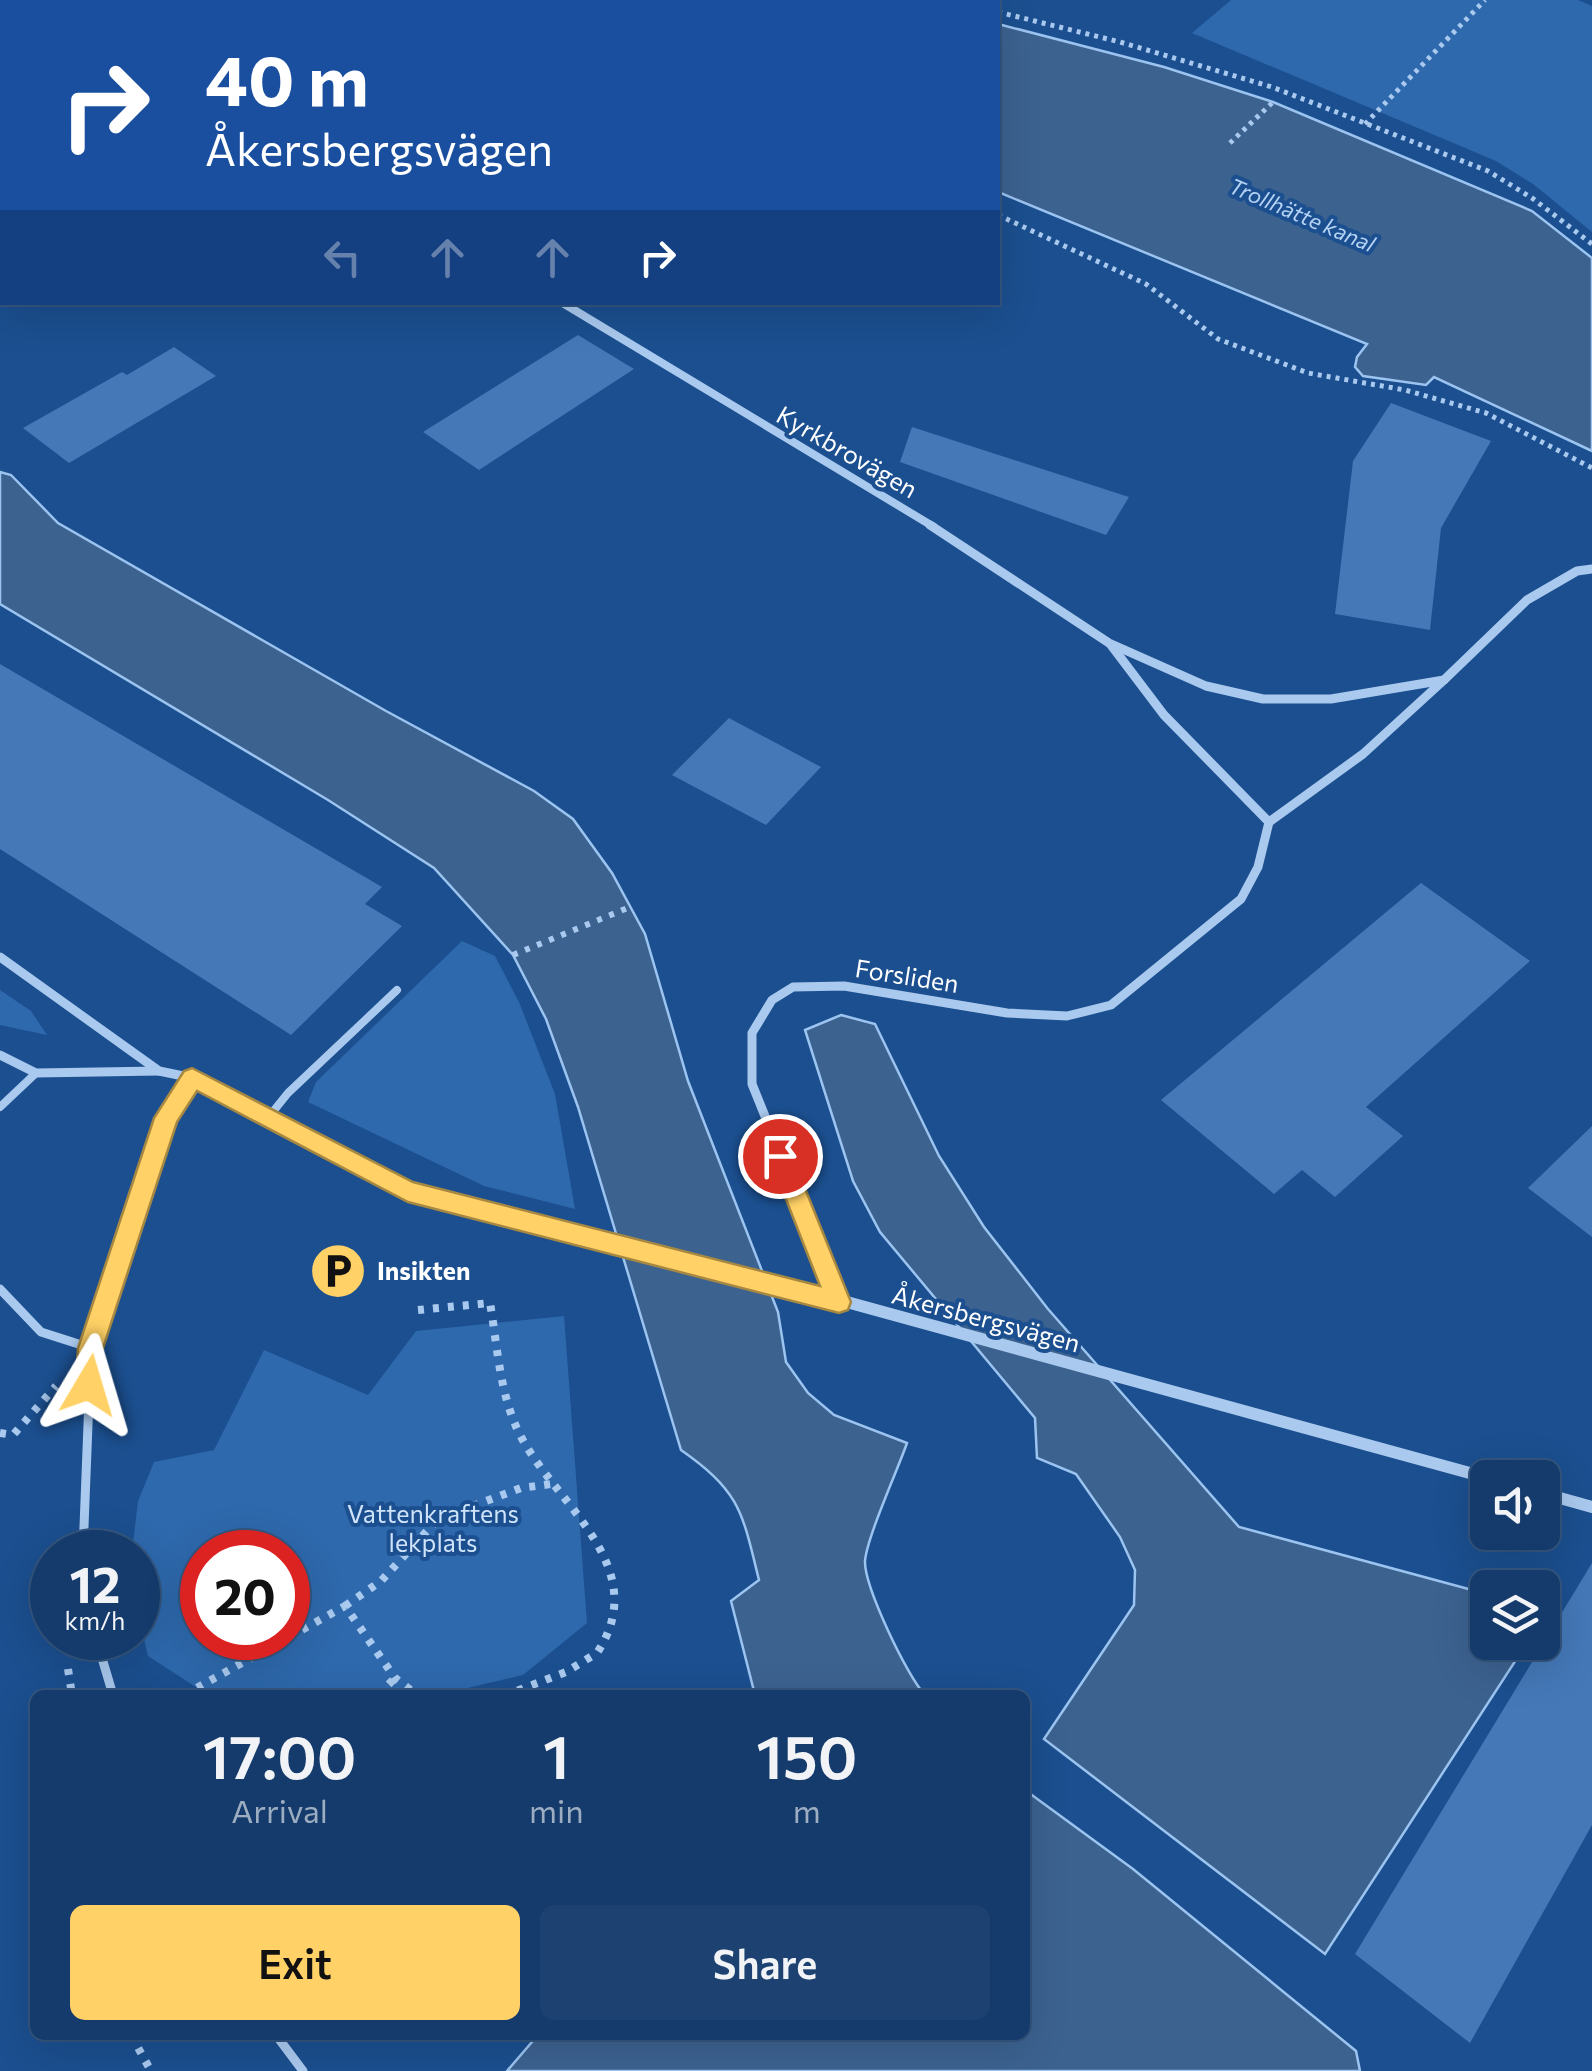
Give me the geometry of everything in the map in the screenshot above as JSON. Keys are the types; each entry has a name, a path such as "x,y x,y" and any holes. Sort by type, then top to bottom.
{"street":[{"name":"Kyrkbrovägen","path":"566,305 785,440 871,486 1109,643 1206,686 1263,699 1331,699 1444,680"},
{"path":"1268,822 1363,754 1528,600 1577,572 1592,569"},
{"name":"Kyrkbrovägen","path":"1109,643 1164,715 1268,822"},
{"name":"Forsliden","path":"839,1302 752,1084 752,1033 772,1000 794,988 844,986 1007,1013 1067,1016 1111,1005 1242,899 1258,868 1268,822"},
{"name":"Åkersbergsvägen","path":"0,957 159,1070 192,1078 408,1192 792,1287 1470,1473"},
{"path":"0,1055 36,1072 159,1070"},
{"path":"1560,1498 1592,1508"}],"lane":[{"path":"267,1119 288,1093 397,990"},
{"path":"0,1107 36,1072"},
{"path":"84,1530 90,1348 166,1118 192,1078"},
{"path":"0,1290 41,1332 90,1348"},
{"path":"103,1660 112,1690"},
{"path":"280,2040 302,2071"}],"path":[{"path":"1365,124 1485,0"},
{"path":"1000,12 1120,42 1255,82 1488,171 1532,198 1592,244"},
{"path":"1230,143 1273,102"},
{"path":"1000,216 1146,284 1218,339 1308,373 1406,390 1486,412 1592,468"},
{"path":"513,955 630,907"},
{"path":"418,1310 490,1303 515,1425 612,1569 616,1608 598,1652 519,1690"},
{"path":"0,1433 13,1434 90,1348"},
{"path":"193,1690 346,1606 382,1581 438,1520 522,1488 552,1484"},
{"path":"346,1606 394,1678 410,1690"},
{"path":"383,1690 394,1678"},
{"path":"134,2040 151,2071"}],"green space":[{"path":"1231,0 1578,0 1592,6 1592,232 1533,184 1496,161 1192,33"},
{"path":"462,941 495,956 519,1002 555,1094 575,1209 484,1186 308,1102 316,1082"},
{"path":"0,990 31,1011 47,1035 0,1025"},
{"name":"Vattenkraftens lekplats","path":"564,1316 587,1623 523,1675 459,1690 200,1690 154,1660 160,1660 160,1530 135,1530 138,1501 154,1462 214,1450 264,1350 368,1395 416,1331"}],"water":[{"name":"Trollhätte kanal","path":"1000,25 1164,67 1273,102 1532,211 1592,258 1592,451 1434,377 1426,385 1363,376 1355,367 1367,344 1000,193"},
{"path":"0,472 11,475 58,523 534,791 573,819 612,873 645,934 688,1081 778,1312 786,1362 808,1393 834,1415 907,1443 865,1561 871,1590 888,1630 921,1690 754,1690 731,1601 759,1580 743,1520 716,1478 681,1450 578,1107 546,1019 513,955 434,868 328,800 0,604"},
{"path":"841,1015 875,1024 939,1156 984,1227 1048,1309 1239,1527 1470,1589 1470,1660 1516,1660 1325,1954 1044,1739 1134,1605 1135,1570 1120,1537 1076,1474 1037,1458 1035,1418 880,1232 853,1181 805,1030"},
{"path":"1030,1794 1133,1869 1356,2051 1360,2071 507,2071 534,2040 1030,2040"}],"building":[{"path":"578,335 634,369 479,470 423,432"},
{"path":"174,347 216,376 69,463 23,428 122,372 127,375"},
{"path":"1391,403 1491,441 1441,528 1430,630 1335,614 1353,461"},
{"path":"912,427 1129,497 1106,535 900,462"},
{"path":"0,664 382,887 365,904 402,926 291,1035 0,849"},
{"path":"729,718 821,767 766,825 672,775"},
{"path":"1421,883 1530,961 1366,1107 1403,1136 1335,1197 1302,1170 1274,1194 1161,1100"},
{"path":"1592,1126 1592,1237 1528,1188"},
{"path":"1592,1563 1592,1825 1470,2043 1355,1954 1533,1660 1560,1660 1560,1616"}],"place":[{"name":"Insikten","path":"338,1271"}],"route":[{"path":"89,1385 90,1348 166,1118 192,1078 408,1192 611,1240 839,1302 780,1156"}]}
